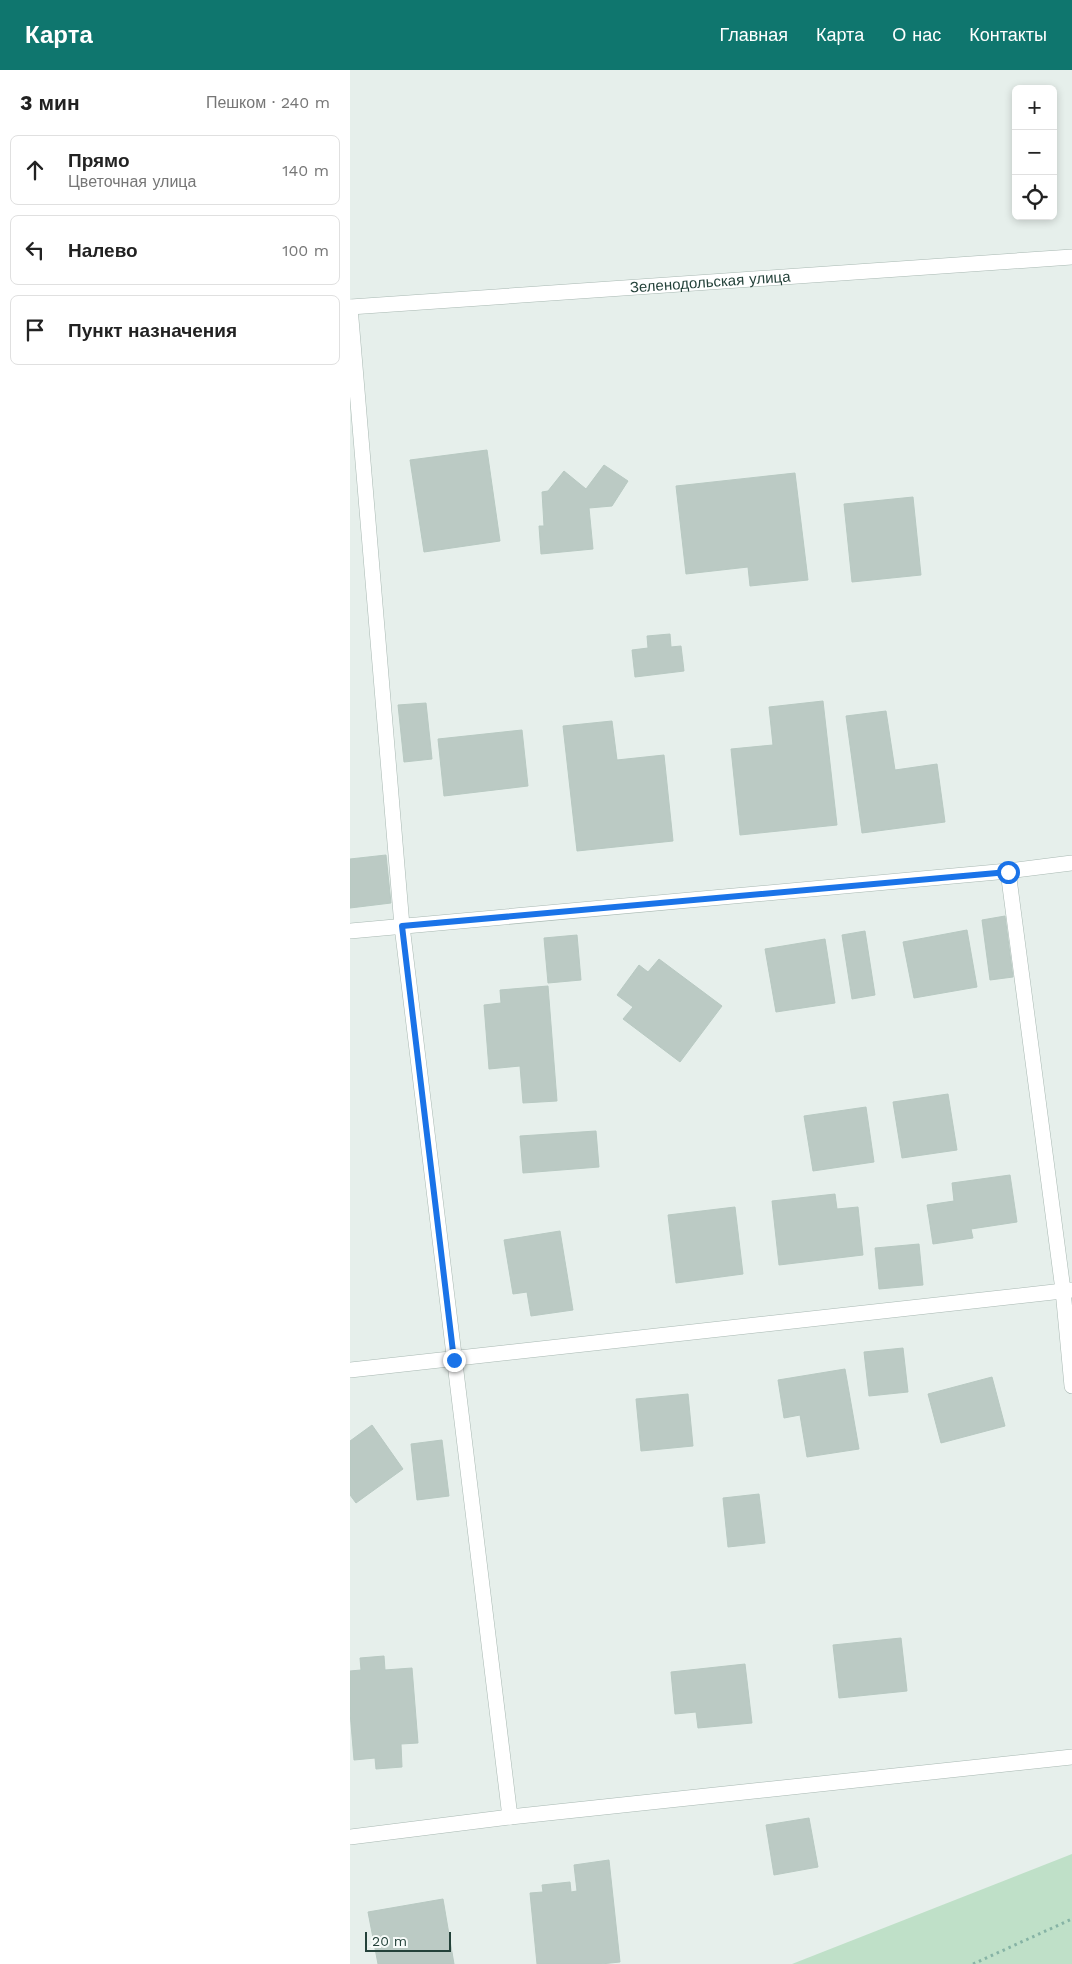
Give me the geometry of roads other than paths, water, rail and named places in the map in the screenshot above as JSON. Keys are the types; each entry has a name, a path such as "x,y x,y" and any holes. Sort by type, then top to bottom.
{"lane":[{"name":"Зеленодольская улица","path":"350,307 1072,257"},
{"path":"350,307 402,926 510,1817"},
{"path":"350,931 1008,872 1072,863"},
{"path":"1008,872 1068,1290 1072,1386"},
{"path":"350,1370 454,1360 1068,1290"},
{"path":"350,1837 510,1817 1072,1757"}]}
